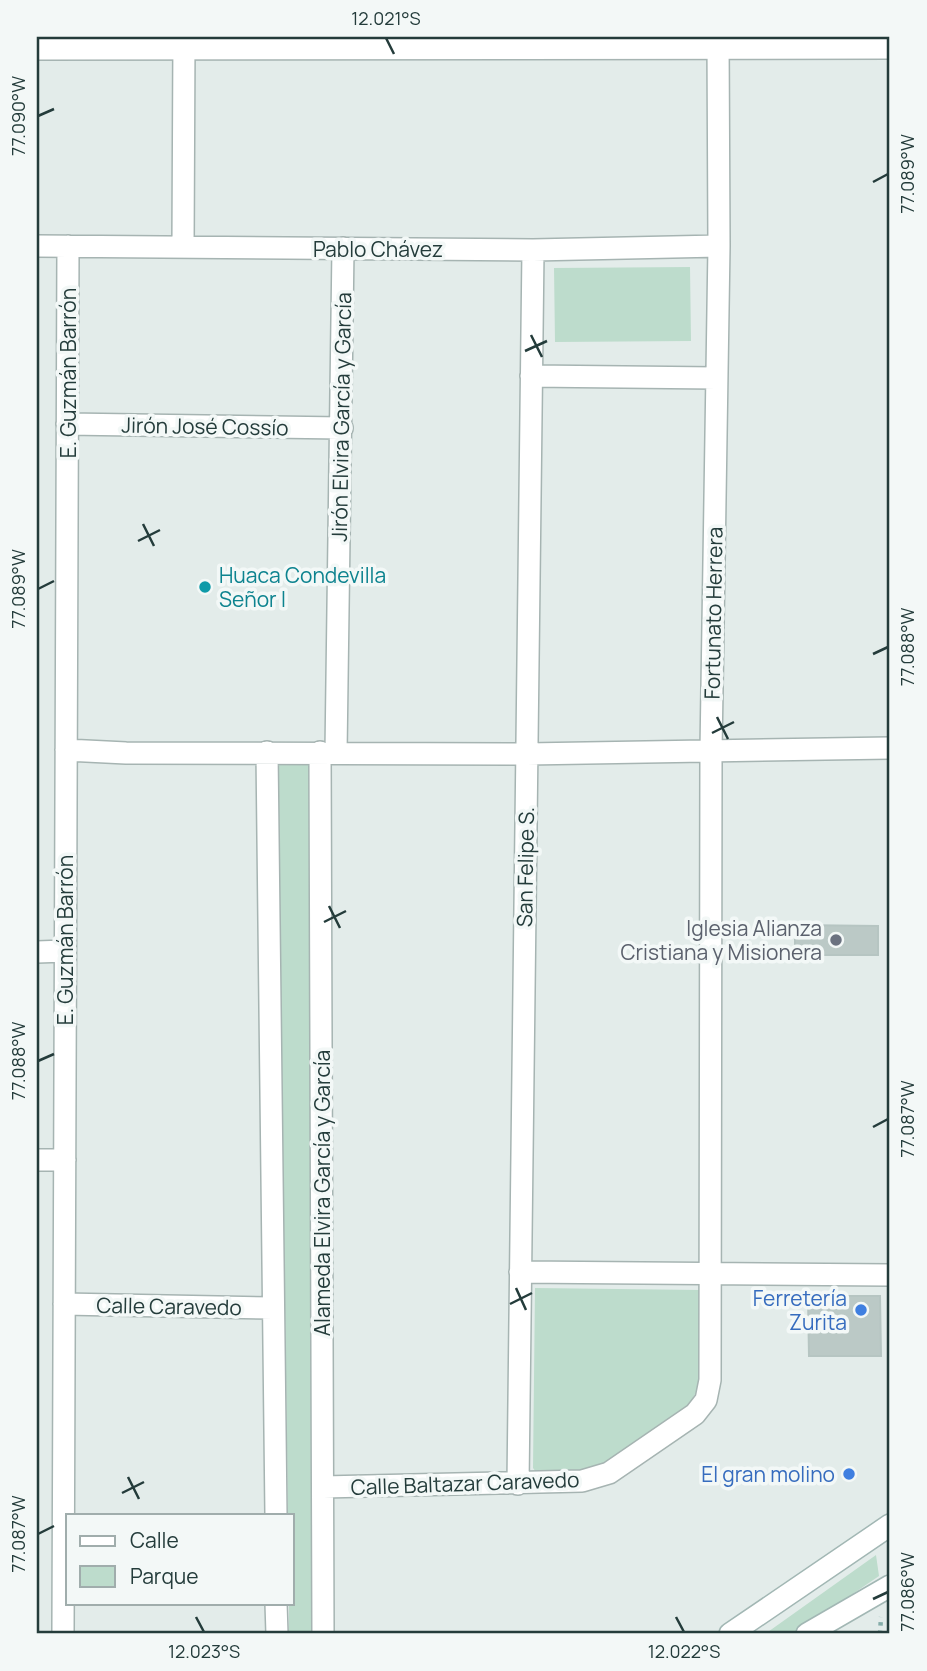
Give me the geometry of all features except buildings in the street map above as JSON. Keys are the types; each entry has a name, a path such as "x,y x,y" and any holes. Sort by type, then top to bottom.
{"street":[{"path":"183,43 183,247"},
{"path":"37,49 183,43 718,43 890,48"},
{"name":"Fortunato Herrera","path":"710,1274 711,751 719,246 718,43"},
{"name":"Pablo Chávez","path":"37,246 533,250 719,246"},
{"name":"E. Guzmán Barrón","path":"63,1634 68,246"},
{"name":"Jirón Elvira García y García","path":"328,752 342,428 343,248"},
{"name":"San Felipe S.","path":"518,1485 533,250"},
{"path":"531,376 716,378"},
{"name":"Jirón José Cossío","path":"67,424 342,428"},
{"path":"66,750 126,753 527,754 890,748"},
{"path":"267,752 275,1514"},
{"name":"Alameda Elvira García y García","path":"323,1634 328,752"},
{"path":"37,952 65,951"},
{"path":"37,1160 65,1160"},
{"path":"520,1272 890,1275"},
{"name":"Calle Baltazar Caravedo","path":"323,1487 518,1485 582,1481 609,1473 695,1414 706,1400 710,1380 710,1274"},
{"name":"Calle Caravedo","path":"64,1304 273,1308"},
{"path":"730,1634 890,1525"},
{"path":"807,1634 890,1587"},
{"path":"276,1604 277,1634"}],"green space":[{"path":"690,267 691,341 555,342 554,268"},
{"path":"277,759 310,761 315,1634 289,1634 289,1604 294,1604 294,1514 288,1514"},
{"path":"535,1288 700,1290 701,1383 687,1409 613,1460 591,1471 539,1476 533,1468"},
{"path":"876,1555 879,1576 794,1634 765,1634"}],"place":[{"name":"Huaca Condevilla Señor I","path":"205,587"},
{"name":"Iglesia Alianza Cristiana y Misionera","path":"836,940"},
{"name":"Ferretería Zurita","path":"861,1310"},
{"name":"El gran molino","path":"849,1474"}]}
